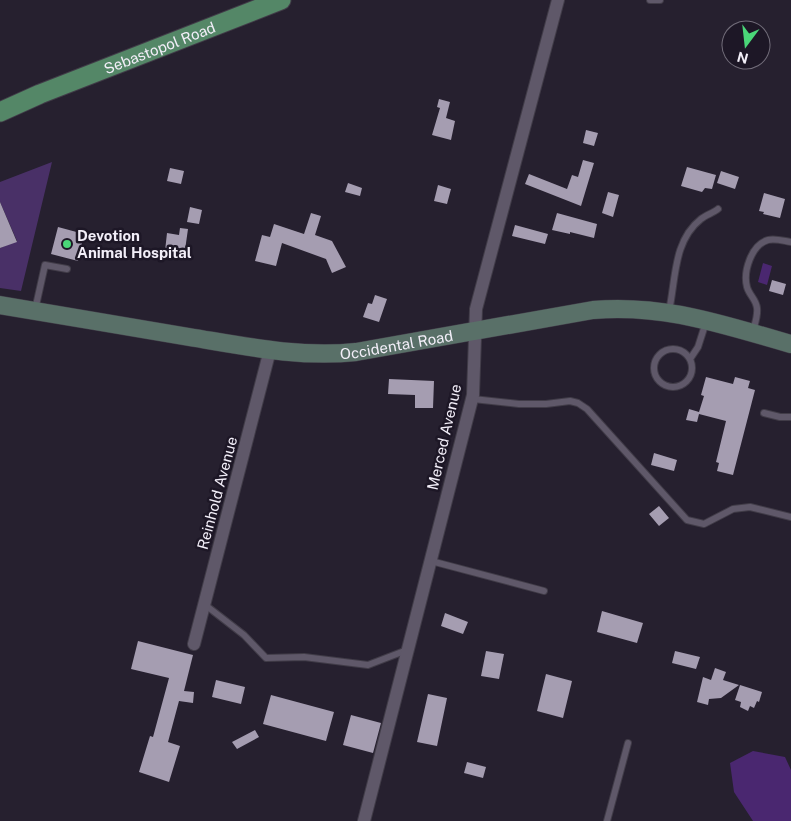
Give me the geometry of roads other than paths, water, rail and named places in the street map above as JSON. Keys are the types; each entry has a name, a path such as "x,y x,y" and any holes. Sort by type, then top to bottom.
{"main road":[{"name":"Sebastopol Road","path":"0,112 40,94 281,0"},
{"name":"Sebastopol Road","path":"0,107 40,94"}],"street":[{"name":"Merced Avenue","path":"364,821 472,399 476,309 558,0"},
{"name":"Occidental Road","path":"0,305 270,350 311,354 338,354 475,332 593,310 624,308 669,312 791,342"},
{"name":"Reinhold Avenue","path":"194,644 270,350"}],"lane":[{"path":"650,0 660,0"},
{"path":"669,312 682,243 701,219 718,209"},
{"path":"753,333 757,306 748,289 746,279 751,258 761,243 768,240 775,239 791,242"},
{"path":"35,311 45,265 67,269"},
{"path":"690,360 680,350 661,352 654,363 655,375 658,381 669,387 681,386 690,377 692,371 690,360 698,347 707,320"},
{"path":"472,399 519,404 546,404 570,401 578,403 587,409 687,520 704,524 733,509 750,507 791,517"},
{"path":"764,413 780,417 791,417"},
{"path":"431,561 544,591"},
{"path":"204,604 244,636 266,658 304,656 368,665 408,650"},
{"path":"607,821 628,743"}],"place":[{"name":"Devotion Animal Hospital","path":"67,244"}]}
